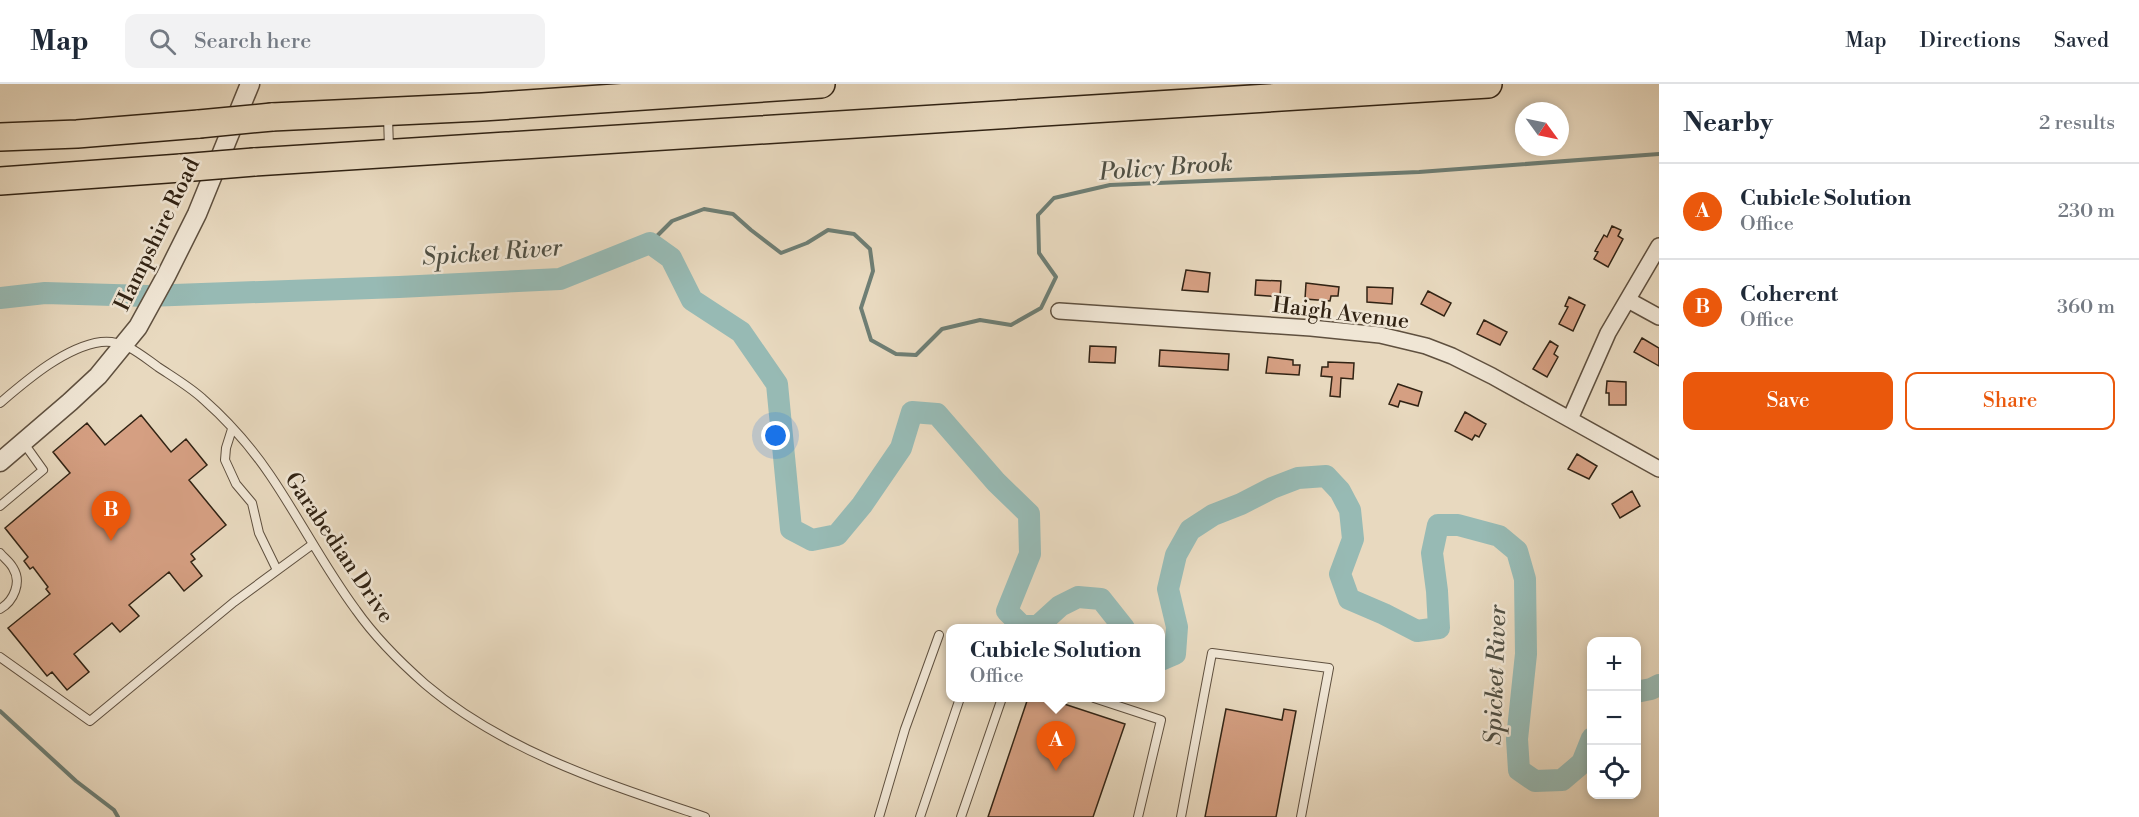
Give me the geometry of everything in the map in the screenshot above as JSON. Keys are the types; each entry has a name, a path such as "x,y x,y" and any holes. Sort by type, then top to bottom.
{"highway":[{"path":"0,137 77,134 272,117 821,84"},
{"path":"0,181 254,162 1488,84"}],"street":[{"name":"Hampshire Road","path":"0,462 91,382 125,344 151,304 197,214 250,84"},
{"path":"1570,419 1604,343 1659,246"},
{"path":"1628,300 1659,316"},
{"name":"Haigh Avenue","path":"1059,311 1311,328 1380,335 1426,346 1452,356 1659,469"}],"lane":[{"path":"388,111 389,155"},
{"path":"0,403 45,366 82,348 102,342 125,344"},
{"name":"Garabedian Drive","path":"125,344 202,397 232,429 270,475 356,611 421,680 462,711 507,739 578,772 705,817"},
{"path":"232,429 225,460 236,484 252,503 259,532 278,570"},
{"path":"0,506 43,470 23,442"},
{"path":"0,657 90,721 234,602 313,544"},
{"path":"0,553 14,569 17,587 8,605 0,609"},
{"path":"879,817 906,729 939,635"},
{"path":"1181,817 1212,653 1329,668 1301,817"},
{"path":"921,817 959,702"},
{"path":"961,817 1001,702"},
{"path":"1106,702 1161,720 1138,817"}],"building":[{"path":"1612,226 1621,230 1618,236 1623,239 1608,267 1594,259 1598,252 1595,251 1604,235 1607,237"},
{"path":"1186,270 1210,273 1208,292 1182,290"},
{"path":"1256,280 1281,281 1280,297 1255,295"},
{"path":"1306,283 1339,287 1338,296 1331,296 1330,301 1305,299"},
{"path":"1367,287 1393,288 1392,304 1367,302"},
{"path":"1428,291 1451,303 1444,316 1421,304"},
{"path":"1569,297 1585,305 1573,331 1559,324 1568,307 1565,306"},
{"path":"1484,320 1507,332 1500,345 1477,334"},
{"path":"1642,338 1659,348 1659,366 1634,352"},
{"path":"1550,341 1558,346 1554,354 1558,357 1547,377 1533,369"},
{"path":"1090,346 1116,347 1115,363 1089,362"},
{"path":"1160,350 1229,354 1228,370 1159,366"},
{"path":"1268,357 1293,360 1293,365 1300,365 1299,375 1266,373"},
{"path":"1328,362 1354,363 1353,379 1341,378 1340,397 1330,396 1332,377 1321,376 1322,367 1328,367"},
{"path":"1607,381 1626,382 1626,405 1609,405 1609,393 1606,393"},
{"path":"1398,384 1422,392 1418,406 1400,401 1398,407 1389,404"},
{"path":"1465,412 1486,424 1479,437 1475,435 1472,440 1455,431"},
{"path":"141,415 171,452 186,439 207,465 189,480 226,525 191,554 195,559 191,562 202,576 184,591 169,572 129,605 139,616 120,632 112,623 74,654 89,672 67,690 52,672 47,676 8,628 50,594 46,589 48,587 33,567 30,569 24,561 28,557 5,528 70,473 53,452 87,423 105,445"},
{"path":"1577,454 1597,466 1589,479 1568,469"},
{"path":"1632,491 1640,506 1620,518 1612,504"},
{"path":"1027,702 1058,702 1125,724 1093,817 988,817"},
{"path":"1226,709 1282,720 1284,709 1296,711 1276,817 1205,817"}],"waterway":[{"name":"Policy Brook","path":"650,243 672,221 704,209 733,214 781,253 807,243 828,230 854,234 870,249 873,271 861,308 871,340 896,354 916,355 942,329 980,320 1011,325 1041,308 1056,277 1039,253 1038,215 1054,198 1110,185 1419,172 1659,154"},
{"name":"Spicket River","path":"0,298 45,293 147,296 560,279 650,243 671,258 692,300 741,332 777,384 791,529 812,540 837,535 862,505 901,448 912,412 937,414 996,482 1029,514 1030,554 1007,611 1020,624"},
{"name":"Spicket River","path":"1165,658 1175,654 1177,627 1168,589 1176,555 1190,530 1213,515 1272,488 1298,478 1326,476 1340,491 1350,510 1353,539 1340,574 1349,599 1417,631 1439,628 1432,553 1438,525 1458,525 1499,536 1517,551 1525,579 1526,654 1517,739 1519,770 1535,781 1562,780 1582,763 1589,745"},
{"name":"Spicket River","path":"1040,624 1060,606 1078,597 1101,599 1121,624"},
{"name":"Spicket River","path":"1641,691 1659,685"},
{"path":"0,711 76,781 114,810 118,817"}],"place":[{"name":"Coherent","path":"111,541"},
{"name":"Cubicle Solution","path":"1056,771"}]}
